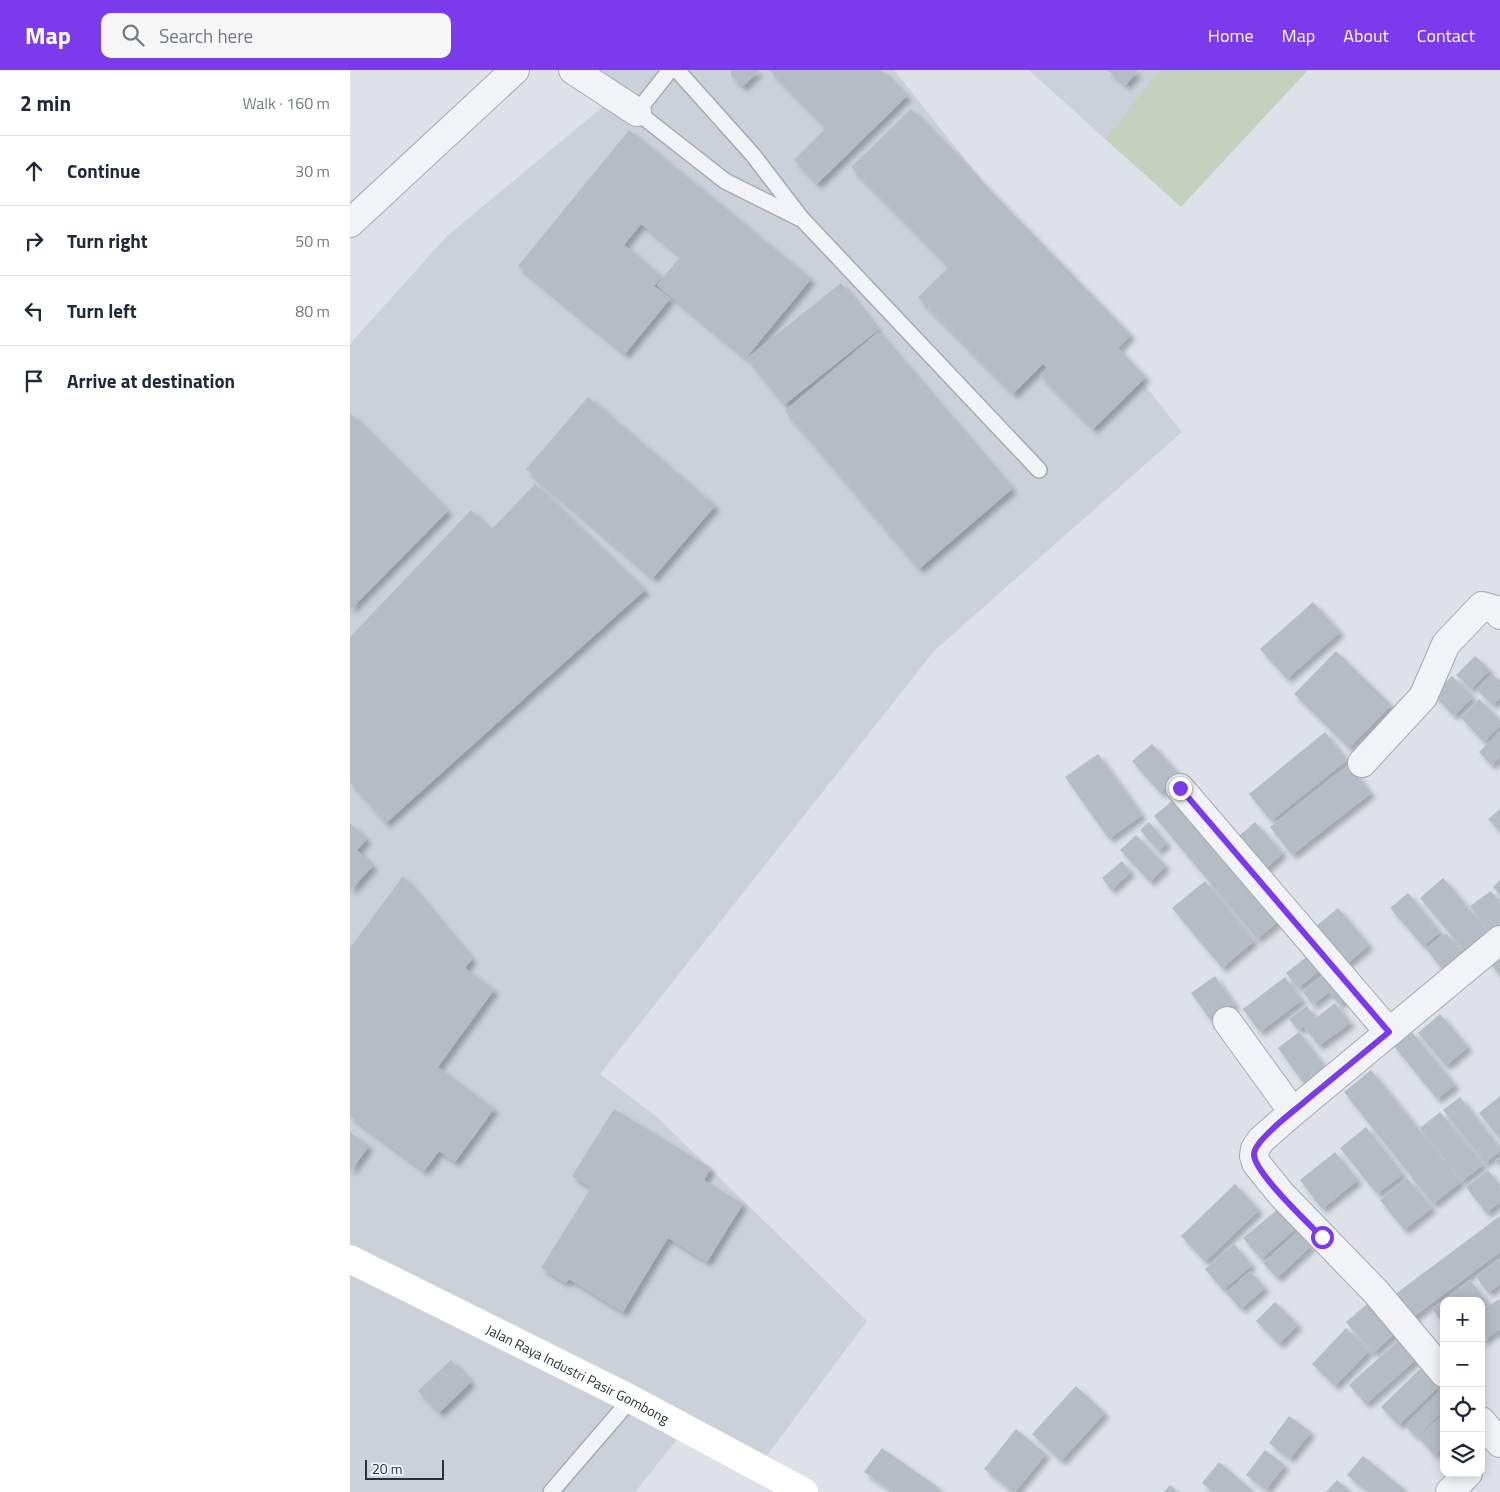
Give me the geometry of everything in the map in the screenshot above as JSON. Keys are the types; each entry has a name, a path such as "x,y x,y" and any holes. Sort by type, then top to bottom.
{"main road":[{"name":"Jalan Raya Industri Pasir Gombong","path":"350,1259 631,1399 804,1492"}],"street":[{"path":"350,223 515,70"},
{"path":"572,70 637,112"},
{"path":"1362,763 1423,697 1446,644 1482,606 1496,610 1500,615"},
{"path":"1180,788 1389,1032"},
{"path":"1440,1369 1376,1292 1281,1194 1256,1163 1254,1156 1255,1149 1261,1140 1500,940"},
{"path":"1227,1021 1293,1112"},
{"path":"1485,1430 1493,1448"},
{"path":"1450,1492 1464,1477"}],"lane":[{"path":"670,70 637,112 724,181 802,220"},
{"path":"677,70 754,155 802,220 1039,470"},
{"path":"551,1492 631,1399"}],"shaded area":[{"path":"587,70 894,70 1182,432 934,651 600,1074 657,1117 867,1321 753,1474 683,1432 635,1492 350,1492 350,344 447,236 617,95"},
{"path":"1029,70 1159,70 1105,139"}],"green space":[{"path":"1159,70 1308,70 1181,207 1105,139"}],"building":[{"path":"731,70 760,70 742,87 731,75"},
{"path":"769,70 881,70 907,96 817,184 794,160 826,128"},
{"path":"1107,70 1138,70 1126,85"},
{"path":"911,109 1131,335 1118,348 1146,377 1093,429 1040,375 1047,368 1043,364 1013,394 918,297 949,267 851,167"},
{"path":"629,130 811,279 746,358 657,285 681,256 641,224 624,245 662,277 654,286 670,299 625,354 518,266"},
{"path":"841,283 878,330 784,405 747,358"},
{"path":"878,332 1012,489 919,569 785,411"},
{"path":"588,397 715,506 653,578 526,469"},
{"path":"350,413 448,511 350,610"},
{"path":"535,484 645,590 386,823 350,782 350,637 471,510 491,530"},
{"path":"1313,602 1340,632 1287,679 1260,649"},
{"path":"1336,651 1391,705 1349,748 1294,694"},
{"path":"1475,656 1490,670 1471,689 1456,675"},
{"path":"1492,674 1500,681 1500,697 1493,705 1477,690"},
{"path":"1452,676 1473,697 1454,716 1433,694"},
{"path":"1479,699 1500,720 1500,726 1484,742 1461,718"},
{"path":"1500,731 1500,757 1491,765 1479,752"},
{"path":"1325,732 1347,760 1271,821 1249,794"},
{"path":"1152,744 1180,775 1160,793 1132,761"},
{"path":"1098,754 1142,815 1109,839 1065,777"},
{"path":"1349,765 1371,793 1292,855 1270,827"},
{"path":"1179,795 1282,918 1257,939 1154,816"},
{"path":"1500,809 1500,832 1488,819"},
{"path":"1149,822 1167,843 1158,851 1140,830"},
{"path":"1255,822 1283,853 1260,874 1232,842"},
{"path":"350,823 367,839 357,850 373,866 350,891"},
{"path":"1136,835 1166,866 1150,882 1120,850"},
{"path":"1122,861 1131,872 1111,890 1102,878"},
{"path":"403,876 472,959 465,968 494,990 438,1067 494,1109 455,1162 439,1151 424,1171 350,1116 350,948"},
{"path":"1443,878 1491,935 1468,955 1420,898"},
{"path":"1500,880 1500,895 1493,887"},
{"path":"1205,881 1254,941 1222,968 1172,908"},
{"path":"1491,891 1500,903 1500,925 1491,933 1470,906"},
{"path":"1408,893 1440,932 1423,946 1390,908"},
{"path":"1338,908 1369,945 1341,969 1310,931"},
{"path":"1446,933 1463,954 1443,970 1426,949"},
{"path":"1315,950 1327,965 1298,988 1286,973"},
{"path":"1500,950 1500,976 1487,959"},
{"path":"1332,968 1352,994 1339,1004 1329,992 1313,1005 1303,992"},
{"path":"1215,976 1235,1005 1212,1022 1191,993"},
{"path":"1285,977 1302,1000 1260,1032 1243,1009"},
{"path":"1335,1003 1350,1023 1319,1046 1304,1027 1314,1019 1298,1030 1289,1019 1307,1006 1316,1018"},
{"path":"1440,1014 1468,1047 1446,1066 1418,1033"},
{"path":"1411,1031 1455,1085 1437,1099 1393,1045"},
{"path":"1299,1032 1329,1072 1307,1088 1278,1048"},
{"path":"1371,1070 1461,1182 1433,1204 1344,1092"},
{"path":"1500,1096 1500,1139 1479,1113"},
{"path":"1460,1097 1500,1148 1500,1151 1485,1163 1443,1110"},
{"path":"614,1109 711,1168 704,1180 743,1204 707,1262 668,1238 623,1312 569,1279 566,1283 541,1268 591,1188 572,1176"},
{"path":"1440,1112 1483,1165 1462,1181 1420,1128"},
{"path":"1366,1127 1403,1174 1377,1194 1340,1148"},
{"path":"350,1132 369,1146 350,1172"},
{"path":"1335,1152 1358,1180 1322,1209 1300,1180"},
{"path":"1500,1157 1500,1166 1495,1161"},
{"path":"1488,1170 1500,1186 1500,1202 1486,1213 1466,1187"},
{"path":"1407,1178 1432,1208 1404,1230 1380,1200"},
{"path":"1235,1184 1259,1210 1205,1262 1181,1236"},
{"path":"1279,1208 1296,1228 1261,1259 1243,1238"},
{"path":"1500,1216 1500,1252 1412,1318 1394,1295"},
{"path":"1298,1232 1311,1246 1277,1278 1263,1263"},
{"path":"1234,1244 1252,1265 1223,1290 1205,1269"},
{"path":"1500,1258 1500,1284 1488,1293 1476,1277"},
{"path":"1250,1271 1265,1288 1241,1309 1226,1293"},
{"path":"1470,1280 1483,1297 1448,1297"},
{"path":"1373,1299 1400,1329 1373,1353 1346,1322"},
{"path":"1499,1299 1500,1329 1485,1339 1485,1308"},
{"path":"1275,1302 1298,1325 1279,1344 1256,1321"},
{"path":"1440,1303 1440,1319 1432,1309"},
{"path":"1346,1328 1369,1351 1335,1386 1312,1364"},
{"path":"1403,1336 1420,1356 1366,1404 1349,1385"},
{"path":"451,1360 471,1382 439,1413 418,1391"},
{"path":"1422,1367 1439,1386 1399,1425 1381,1407"},
{"path":"1076,1386 1105,1413 1061,1461 1032,1434"},
{"path":"1440,1391 1440,1414 1416,1437 1405,1426"},
{"path":"1289,1416 1311,1432 1290,1459 1269,1443"},
{"path":"1440,1418 1440,1450 1434,1455 1418,1437"},
{"path":"1016,1429 1046,1454 1015,1492 1013,1492 984,1469"},
{"path":"882,1448 939,1488 936,1492 893,1492 864,1472"},
{"path":"1265,1450 1285,1465 1266,1490 1246,1475"},
{"path":"1363,1456 1404,1489 1401,1492 1368,1492 1347,1475"},
{"path":"1219,1462 1251,1489 1249,1492 1213,1492 1202,1483"},
{"path":"1337,1480 1351,1492 1326,1492"},
{"path":"1170,1485 1178,1492 1164,1492"}],"route":[{"path":"1180,788 1389,1032 1293,1112 1261,1140 1255,1149 1256,1163 1262,1172 1322,1237"}]}
